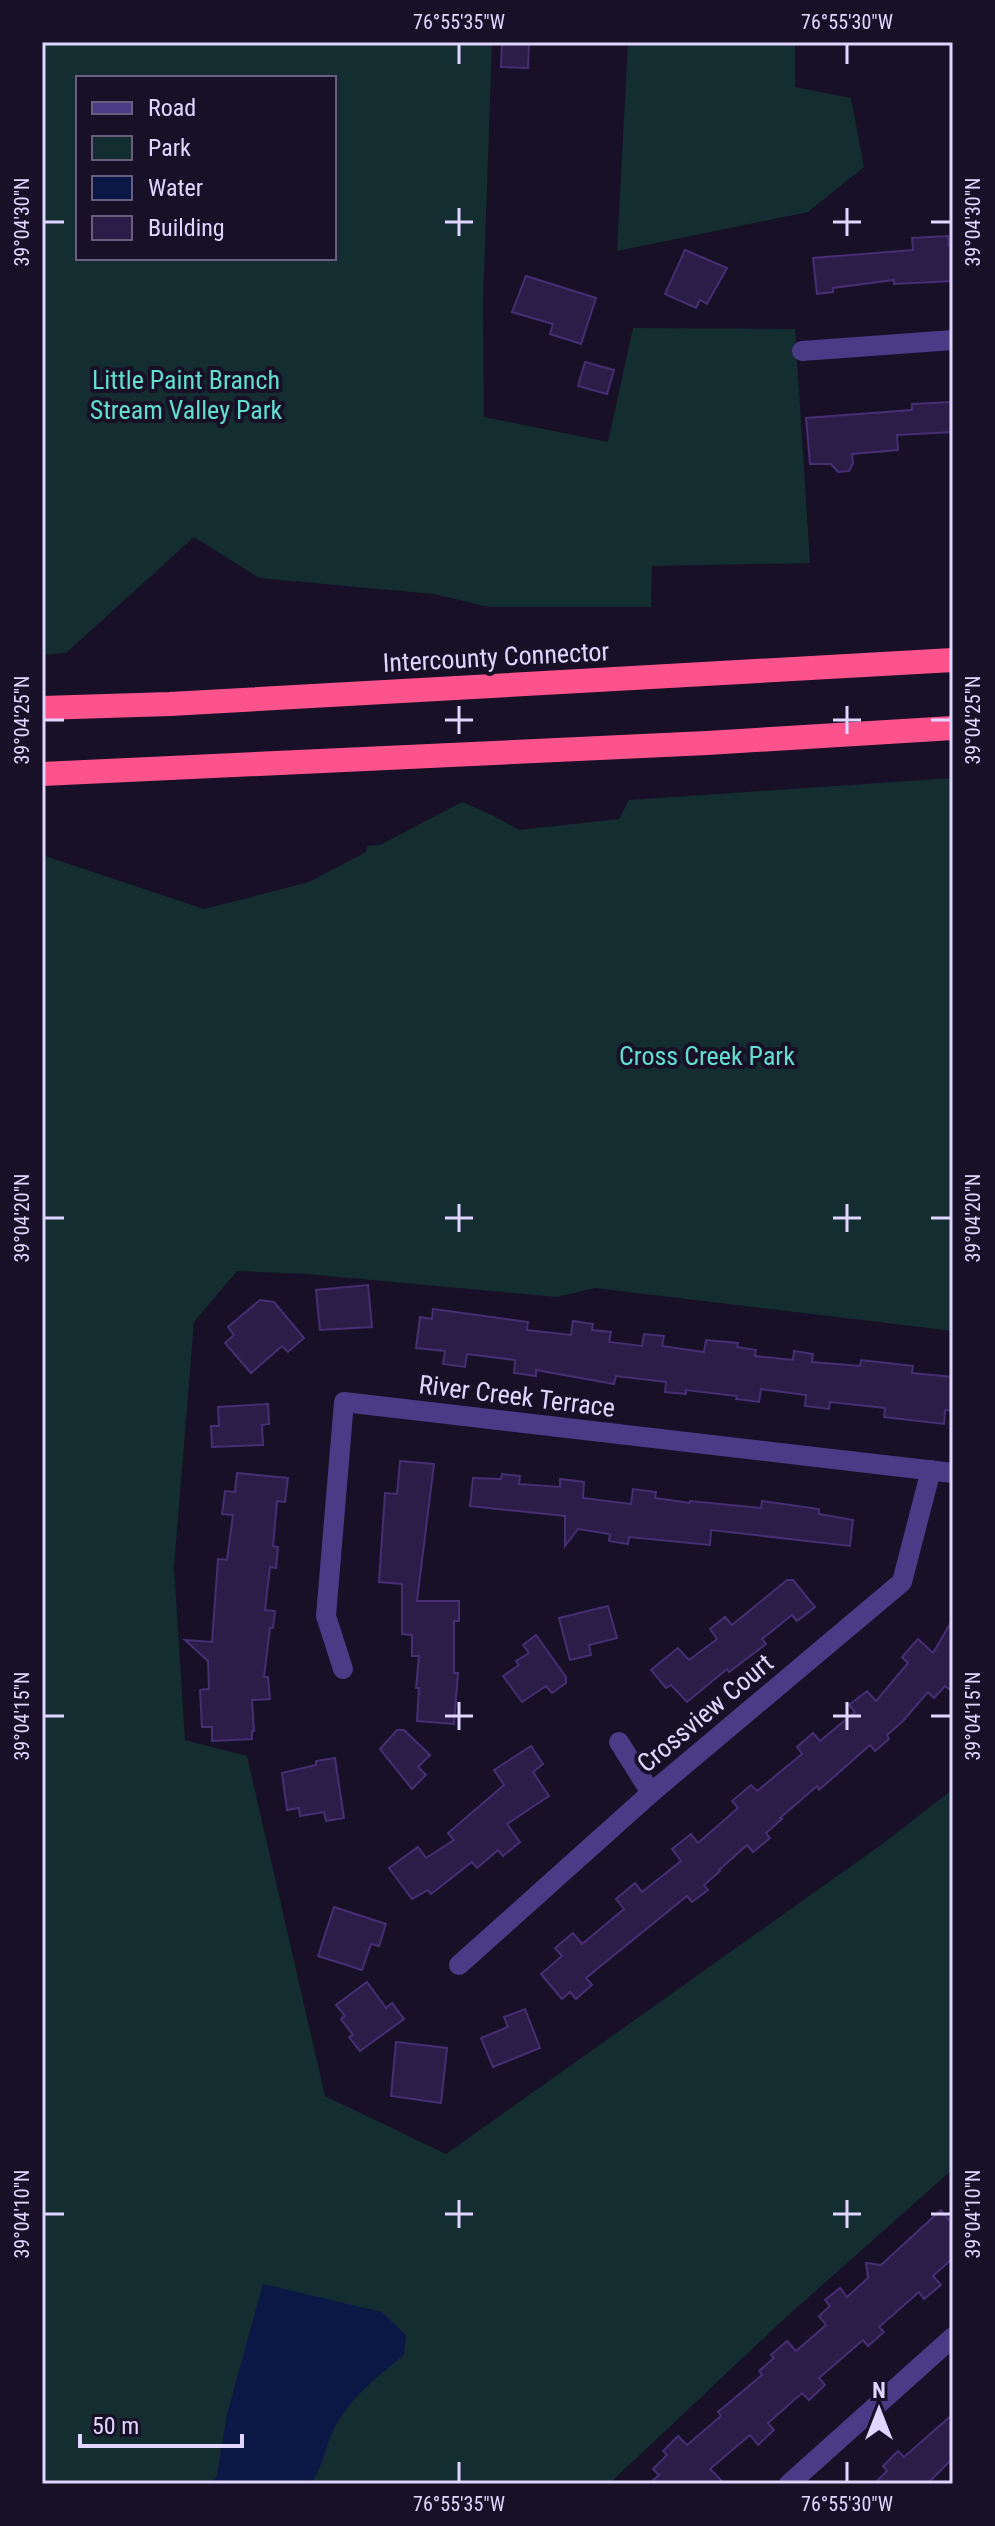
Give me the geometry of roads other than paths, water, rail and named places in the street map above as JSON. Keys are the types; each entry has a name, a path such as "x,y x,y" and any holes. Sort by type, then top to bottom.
{"highway":[{"name":"Intercounty Connector","path":"42,708 170,704 953,660"},
{"path":"42,774 953,728"}],"street":[{"path":"802,351 953,340"},
{"name":"River Creek Terrace","path":"343,1669 326,1616 344,1402 953,1473"},
{"name":"Crossview Court","path":"459,1965 651,1793 902,1582 931,1470"},
{"path":"619,1742 651,1793"},
{"path":"792,2483 953,2337"}],"water":[{"path":"263,2284 382,2312 406,2335 404,2355 366,2388 341,2416 310,2484 209,2484 217,2476 227,2414"}],"park label":[{"name":"Little Paint Branch Stream Valley Park","path":"186,395"},
{"name":"Cross Creek Park","path":"707,1056"}]}
